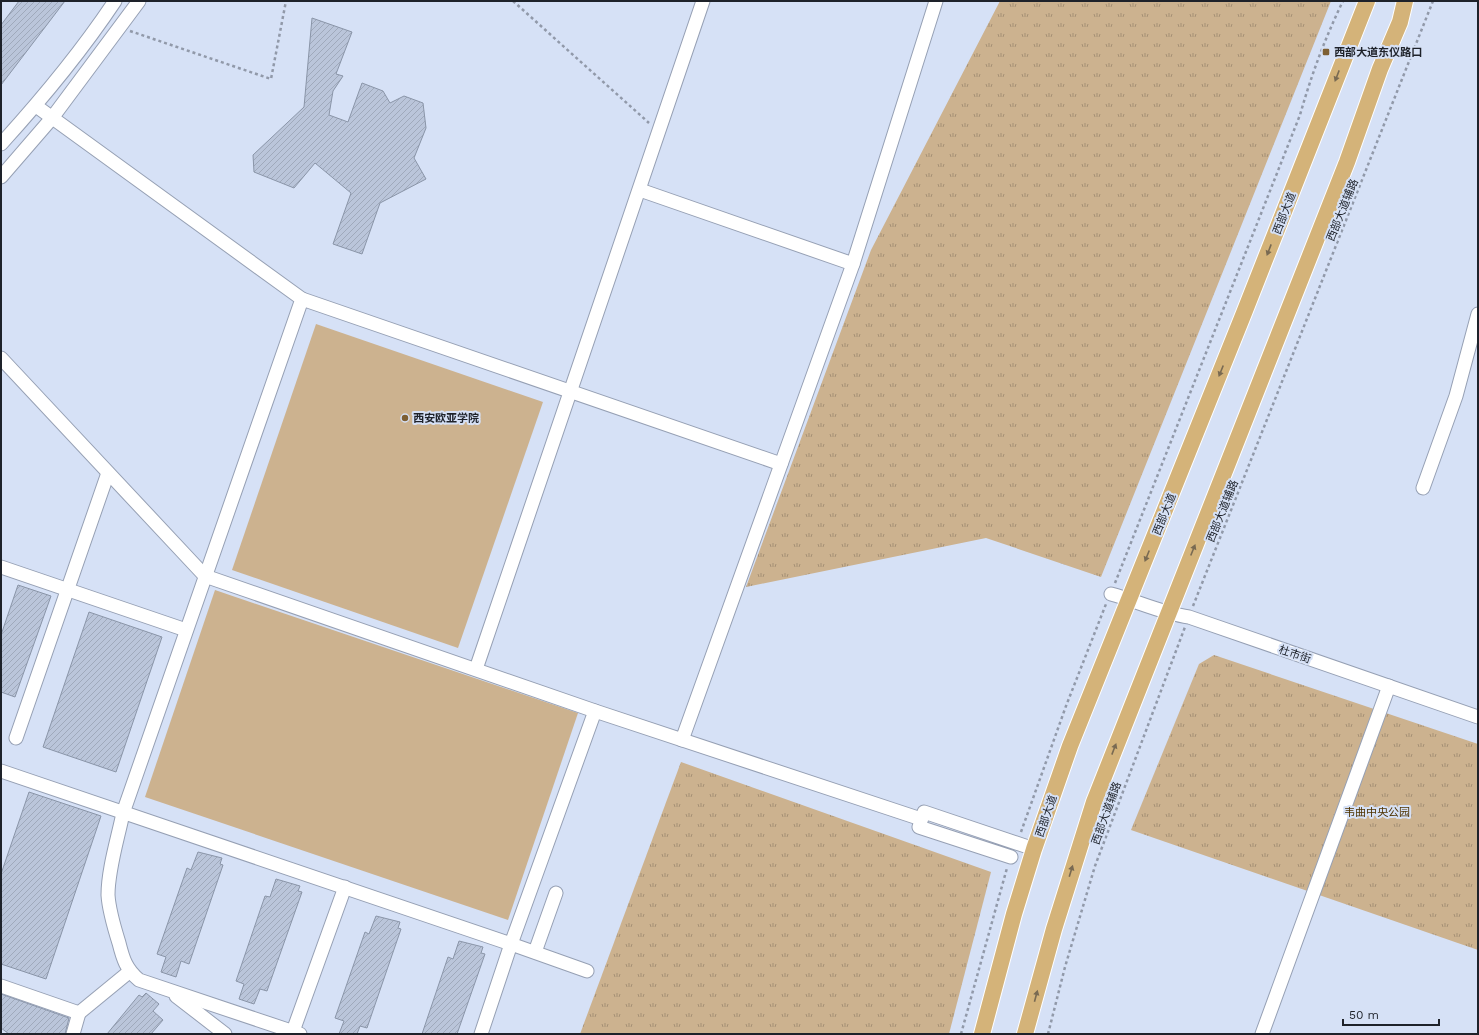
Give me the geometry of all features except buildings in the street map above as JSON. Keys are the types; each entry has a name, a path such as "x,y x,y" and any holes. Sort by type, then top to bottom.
{"main road":[{"name":"西部大道","path":"982,1034 1014,914 1034,849 1070,746 1130,599 1366,1"},
{"path":"1025,1034 1054,929 1094,802 1347,162 1380,69 1400,22 1405,1"}],"street":[{"path":"1,177 52,118 139,1"},
{"path":"476,669 660,133 703,1"},
{"path":"682,740 853,264 936,1"},
{"path":"1,144 36,106 75,57 114,2 130,14"},
{"path":"36,106 302,299 781,464"},
{"path":"640,190 853,264"},
{"path":"302,299 123,813 113,860 108,894 113,924 123,958 129,972 139,980 295,1033 345,887"},
{"path":"1423,488 1456,396 1478,314"},
{"path":"1,358 205,576 595,711 921,819"},
{"path":"16,738 108,473"},
{"path":"1,567 186,630"},
{"name":"杜市街","path":"1111,594 1130,599 1168,614 1189,618 1478,717"},
{"path":"1262,1034 1389,686"},
{"path":"481,1034 511,944 595,711"},
{"path":"1,771 345,887 587,971"},
{"path":"1011,857 919,827 924,812 1034,849"},
{"path":"535,952 556,893"},
{"path":"73,1034 79,1013 129,972"},
{"path":"1,986 79,1013"},
{"path":"168,990 225,1034"}],"path":[{"path":"120,28 271,79 286,1"},
{"path":"513,1 660,133"},
{"path":"1016,844 1066,706 1300,115 1311,77 1332,24 1343,1"},
{"name":"西部大道辅路","path":"1048,1034 1067,959 1095,866 1189,618 1434,1"},
{"path":"961,1034 985,942 1011,857"}],"green space":[{"path":"1000,1 1331,1 1101,577 986,538 746,587 871,250"},
{"path":"316,324 543,402 458,648 232,570"},
{"path":"215,590 578,713 508,920 145,797"},
{"name":"韦曲中央公园","path":"1214,655 1478,744 1478,950 1131,830 1199,664"},
{"path":"681,762 991,872 949,1034 580,1034"}],"place":[{"name":"西部大道东仪路口","path":"1326,52"},
{"name":"西安欧亚学院","path":"405,418"}]}
